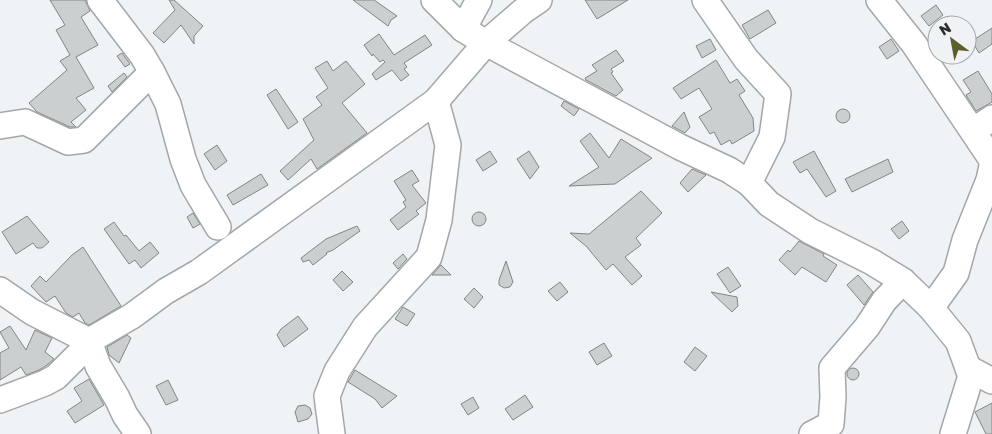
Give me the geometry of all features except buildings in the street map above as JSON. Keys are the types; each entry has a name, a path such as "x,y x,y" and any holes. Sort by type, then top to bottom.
{"street":[{"path":"100,0 142,55 152,72 168,104 183,159 193,185 218,227"},
{"path":"434,0 463,29 486,43 729,170 749,183 769,204 810,231 872,262 903,281 930,308 958,341 971,376 953,434"},
{"path":"463,29 479,0"},
{"path":"0,400 45,384 56,377 84,349 89,341 132,316 166,291 200,272 436,101 486,43 523,11 539,0"},
{"path":"705,0 746,59 778,94 772,137 749,183"},
{"path":"879,0 983,125 992,160"},
{"path":"0,126 25,122 68,142 84,140 152,72"},
{"path":"332,434 327,396 337,371 365,326 428,257 439,220 448,145 436,101"},
{"path":"930,308 956,273 965,240 989,180 992,166"},
{"path":"812,434 831,424 833,397 832,368 867,327 884,301 903,281"},
{"path":"0,290 32,312 89,341 98,366 118,398 125,415 138,434"},
{"path":"968,368 992,381"}]}
